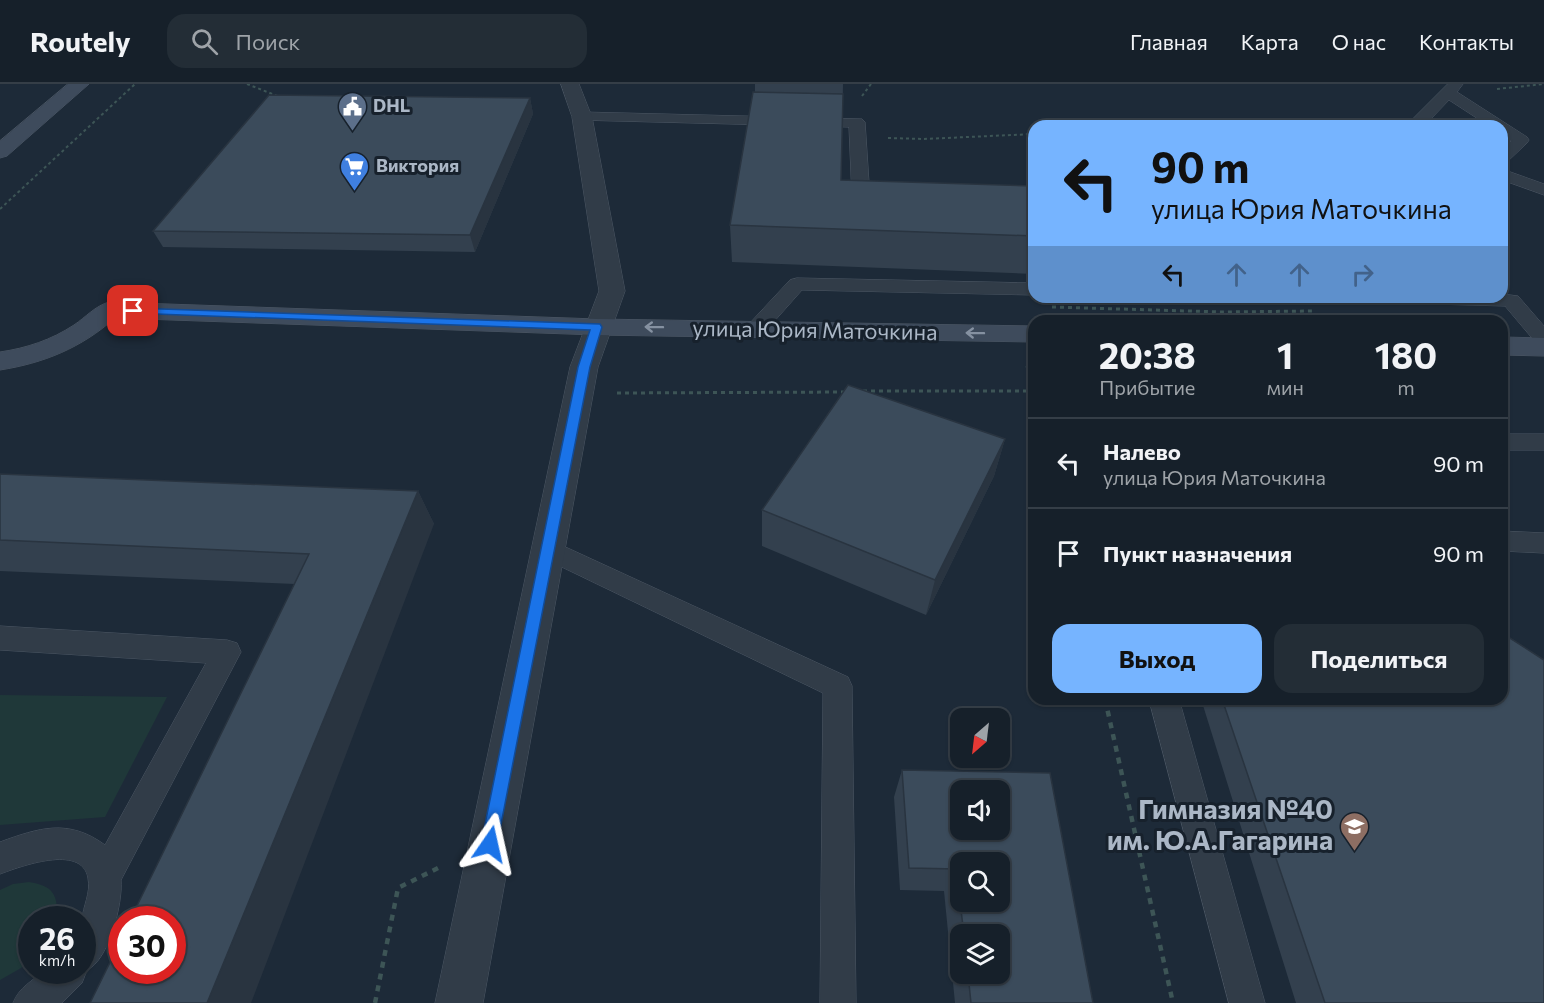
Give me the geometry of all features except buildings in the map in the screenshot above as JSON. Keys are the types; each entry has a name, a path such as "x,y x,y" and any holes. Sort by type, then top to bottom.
{"street":[{"path":"459,1003 584,367 612,291 582,117 570,84"},
{"path":"0,152 76,85"},
{"name":"улица Юрия Маточкина","path":"0,361 32,357 68,341 109,310 597,327 1028,334"},
{"path":"1508,346 1544,347"}],"lane":[{"path":"1421,120 1452,88 1492,120"},
{"path":"582,117 857,122 861,198"},
{"path":"1508,132 1521,140 1508,152"},
{"path":"1508,176 1544,190"},
{"path":"756,329 797,284 1028,289"},
{"path":"1508,300 1511,300 1544,339"},
{"path":"1508,442 1544,442"},
{"path":"1508,541 1544,543"},
{"path":"548,549 838,686 838,1003"},
{"path":"0,638 227,652 106,876"},
{"path":"1166,705 1247,1003"},
{"path":"0,858 23,848 52,842 76,845 96,856 106,876 107,902 96,933"},
{"path":"31,1003 48,993 56,984"}],"path":[{"path":"0,209 135,84"},
{"path":"247,84 280,97"},
{"path":"1245,120 1283,118 1302,120"},
{"path":"858,137 924,139 1028,134"},
{"path":"614,393 1028,391"},
{"path":"1106,705 1173,1003"}],"green space":[{"path":"0,695 167,697 105,817 0,825"},
{"path":"29,882 44,886 52,892 56,906 18,906 18,970 0,980 0,890 13,884"}],"place":[{"name":"DHL","path":"352,132"},
{"name":"Виктория","path":"355,192"},
{"name":"Гимназия №40 им. Ю.А.Гагарина","path":"1354,852"}],"route":[{"path":"133,311 597,327 584,367 490,844"}]}
